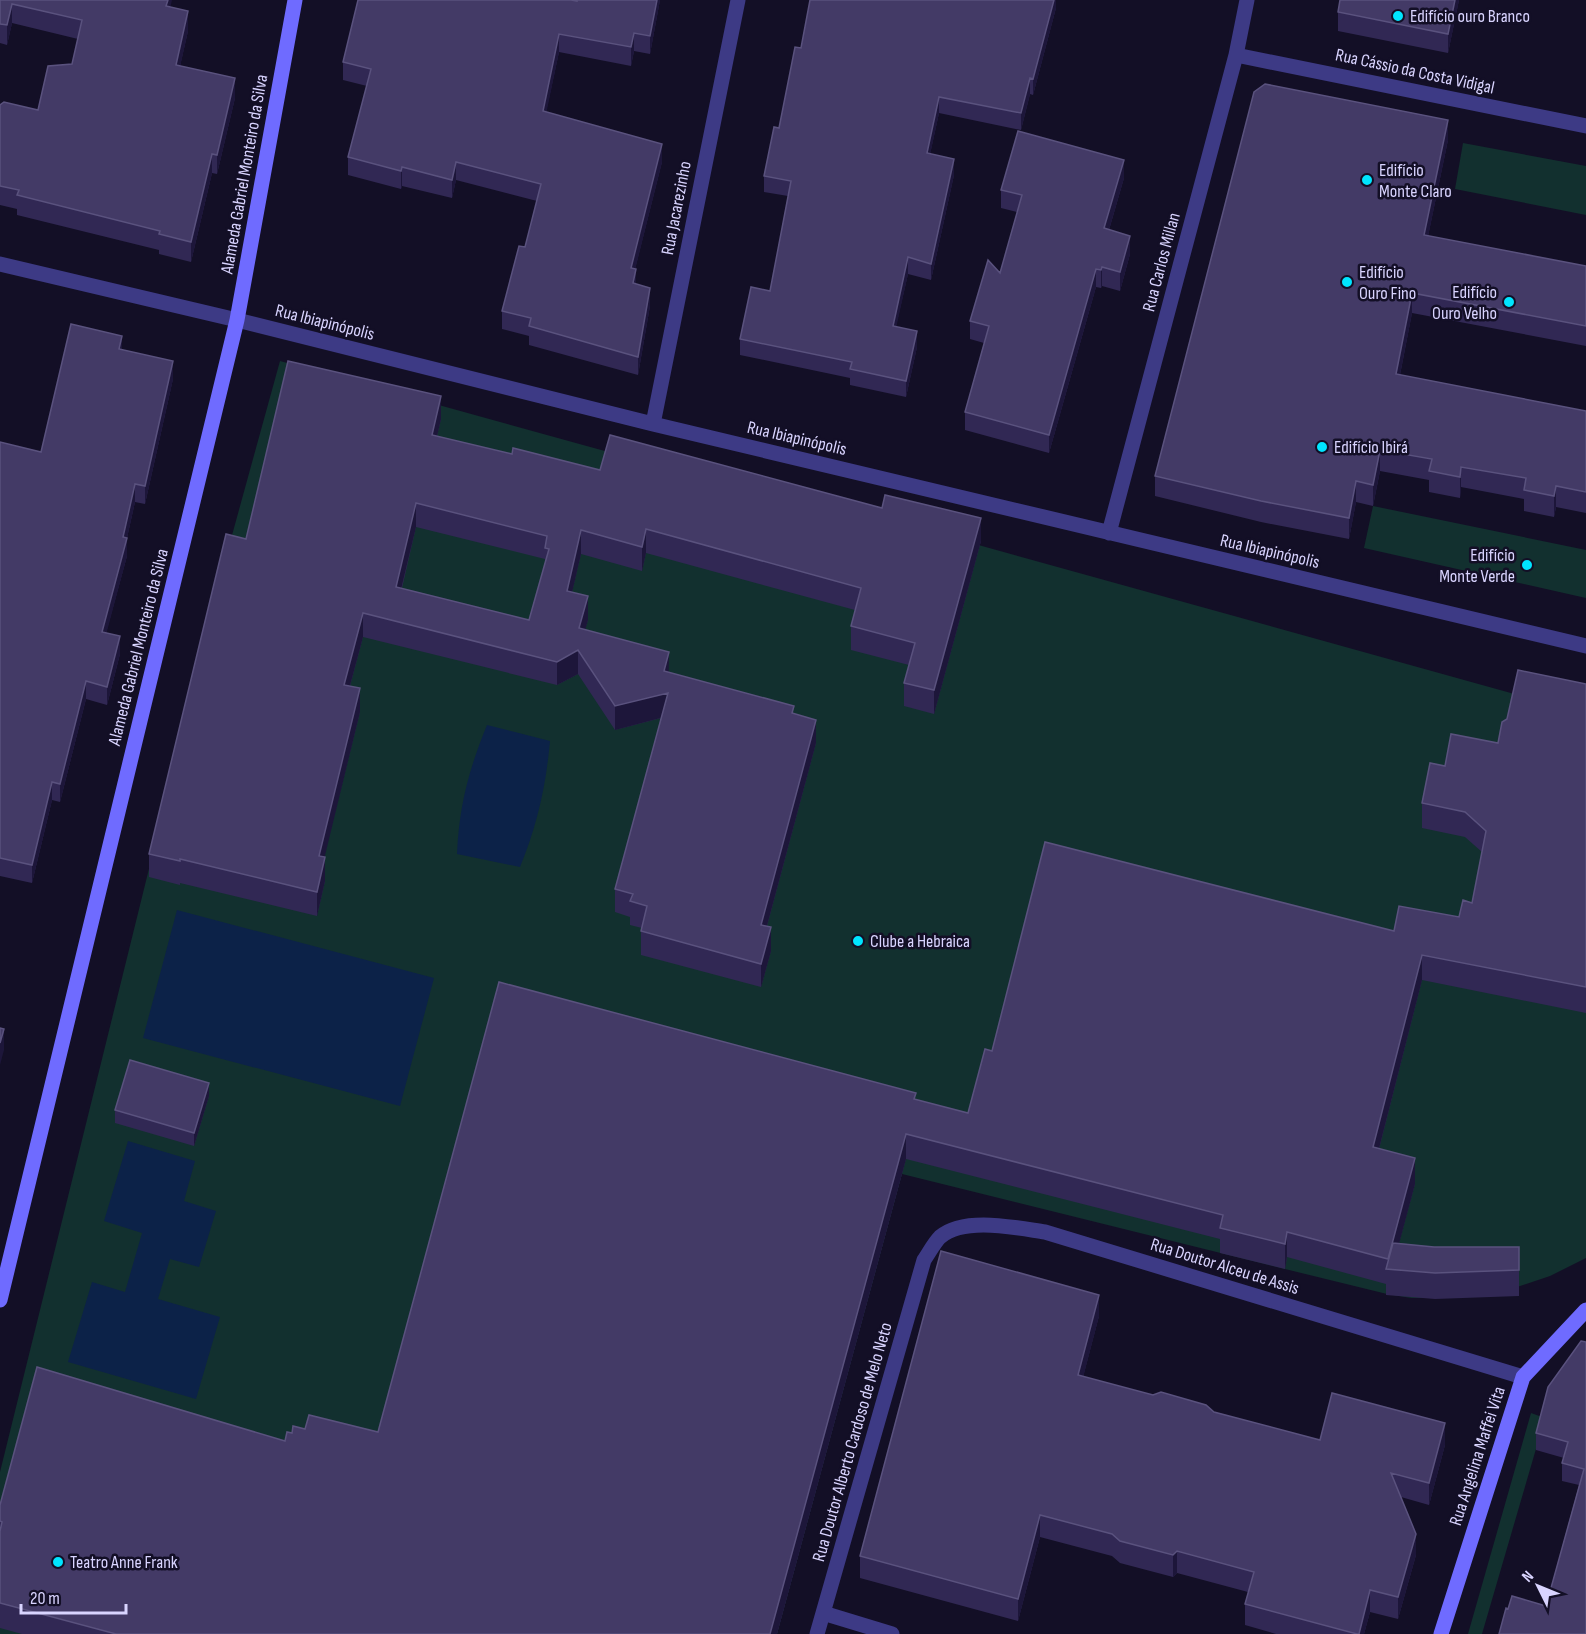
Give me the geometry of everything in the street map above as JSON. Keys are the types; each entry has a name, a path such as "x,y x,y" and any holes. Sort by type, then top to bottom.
{"street":[{"name":"Alameda Gabriel Monteiro da Silva","path":"0,1300 237,320 295,0"},
{"name":"Rua Jacarezinho","path":"653,424 738,0"},
{"name":"Rua Carlos Millan","path":"1109,533 1236,55 1247,0"},
{"name":"Rua Cássio da Costa Vidigal","path":"1236,55 1586,126"},
{"name":"Rua Ibiapinópolis","path":"0,264 237,320 653,424 1586,646"},
{"name":"Rua Doutor Alceu de Assis","path":"924,1260 941,1237 957,1228 989,1225 1045,1232 1523,1377"},
{"name":"Rua Doutor Alberto Cardoso de Melo Neto","path":"817,1634 924,1260"},
{"name":"Rua Angelina Maffei Vita","path":"1442,1634 1523,1377 1586,1310"},
{"path":"823,1613 892,1634"}],"green space":[{"path":"1463,143 1586,166 1586,215 1455,189"},
{"name":"Clube a Hebraica","path":"280,361 612,453 885,519 1518,695 1586,709 1586,1258 1550,1276 1505,1291 1459,1298 1411,1298 902,1174 777,1634 0,1634 0,1472 226,557"},
{"path":"1373,506 1586,550 1586,598 1364,548"},
{"path":"1531,1413 1545,1418 1482,1634 1468,1634"}],"water":[{"path":"487,725 550,741 540,806 520,867 457,854 466,788"},
{"path":"177,910 434,978 400,1106 143,1038"},
{"path":"128,1141 195,1161 184,1201 216,1211 199,1267 170,1259 158,1299 220,1317 196,1399 68,1362 92,1282 125,1292 142,1233 104,1221"}],"building":[{"path":"0,0 168,0 166,6 188,11 176,65 235,78 217,155 212,154 191,242 159,234 160,231 17,195 19,190 0,186 0,105 4,102 38,110 48,66 72,64 82,20 12,4 7,25 0,24"},
{"path":"358,0 657,0 650,36 634,33 631,47 559,34 543,111 662,144 631,268 636,269 633,283 650,288 638,357 529,326 531,318 502,311 519,246 525,247 541,184 456,162 452,180 402,167 401,171 348,157 371,69 343,62"},
{"path":"810,0 1054,0 1033,79 1030,78 1021,113 939,97 927,153 954,159 931,264 908,257 893,326 917,331 906,381 850,369 852,362 740,339 751,287 770,291 791,181 764,176 774,127 779,128 795,47 801,48"},
{"path":"1340,0 1455,0 1448,34 1338,12"},
{"path":"1265,84 1448,120 1424,235 1586,266 1586,326 1412,293 1396,374 1586,411 1586,492 1556,486 1554,496 1524,490 1526,478 1461,467 1460,477 1429,471 1432,459 1380,450 1373,485 1356,481 1349,518 1261,501 1155,476 1254,92"},
{"path":"1018,131 1124,160 1104,228 1130,236 1120,272 1102,267 1101,270 1096,269 1049,435 965,412 989,326 970,321 988,260 1000,273 1022,195 1001,190"},
{"path":"71,324 122,336 119,349 173,361 145,486 135,484 123,537 127,538 102,632 120,636 107,687 86,681 60,784 52,782 32,865 0,858 0,442 41,452"},
{"path":"288,361 441,396 432,435 512,454 513,448 600,470 610,435 882,508 885,495 981,518 934,690 904,683 915,643 851,626 861,588 646,529 642,547 581,530 567,591 588,596 579,628 669,652 664,671 794,706 792,713 816,720 761,925 771,927 761,964 641,931 647,906 630,901 633,894 615,889 668,693 615,706 578,650 557,662 363,613 344,685 360,688 319,856 325,857 317,892 180,859 180,861 149,854 226,534 246,539","holes":["416,503 547,536 545,548 549,549 529,620 396,587"]},
{"path":"1518,670 1586,684 1586,987 1422,955 1373,1147 1415,1158 1388,1259 1287,1232 1285,1244 1220,1228 1223,1215 906,1134 770,1634 116,1634 0,1603 2,1522 0,1521 0,1505 37,1367 285,1441 287,1432 292,1433 293,1426 305,1429 309,1415 378,1432 499,982 916,1093 914,1099 968,1113 985,1049 992,1051 1045,842 1394,931 1399,906 1459,917 1463,900 1472,903 1486,831 1465,812 1422,803 1430,763 1445,766 1451,734 1498,743 1502,722 1507,719"},
{"path":"0,1028 4,1029 0,1043"},
{"path":"130,1060 209,1083 194,1133 115,1110"},
{"path":"1393,1243 1434,1247 1519,1247 1519,1270 1435,1273 1386,1269"},
{"path":"941,1251 1099,1295 1078,1375 1153,1395 1161,1392 1206,1405 1214,1412 1320,1440 1332,1393 1445,1423 1429,1483 1391,1473 1416,1534 1398,1597 1370,1590 1359,1634 1357,1634 1245,1604 1254,1572 1177,1551 1173,1555 1120,1541 1112,1534 1040,1515 1018,1599 860,1556"},
{"path":"1581,1341 1586,1342 1586,1634 1499,1634 1512,1596 1546,1606 1584,1469 1562,1463 1568,1442 1536,1433 1548,1387"}],"place":[{"name":"Edifício ouro Branco","path":"1398,16"},
{"name":"Edifício Monte Claro","path":"1367,180"},
{"name":"Edifício Ouro Fino","path":"1347,282"},
{"name":"Edifício Ouro Velho","path":"1509,302"},
{"name":"Edifício Ibirá","path":"1322,447"},
{"name":"Edifício Monte Verde","path":"1527,565"},
{"name":"Clube a Hebraica","path":"858,941"},
{"name":"Teatro Anne Frank","path":"58,1562"}]}
